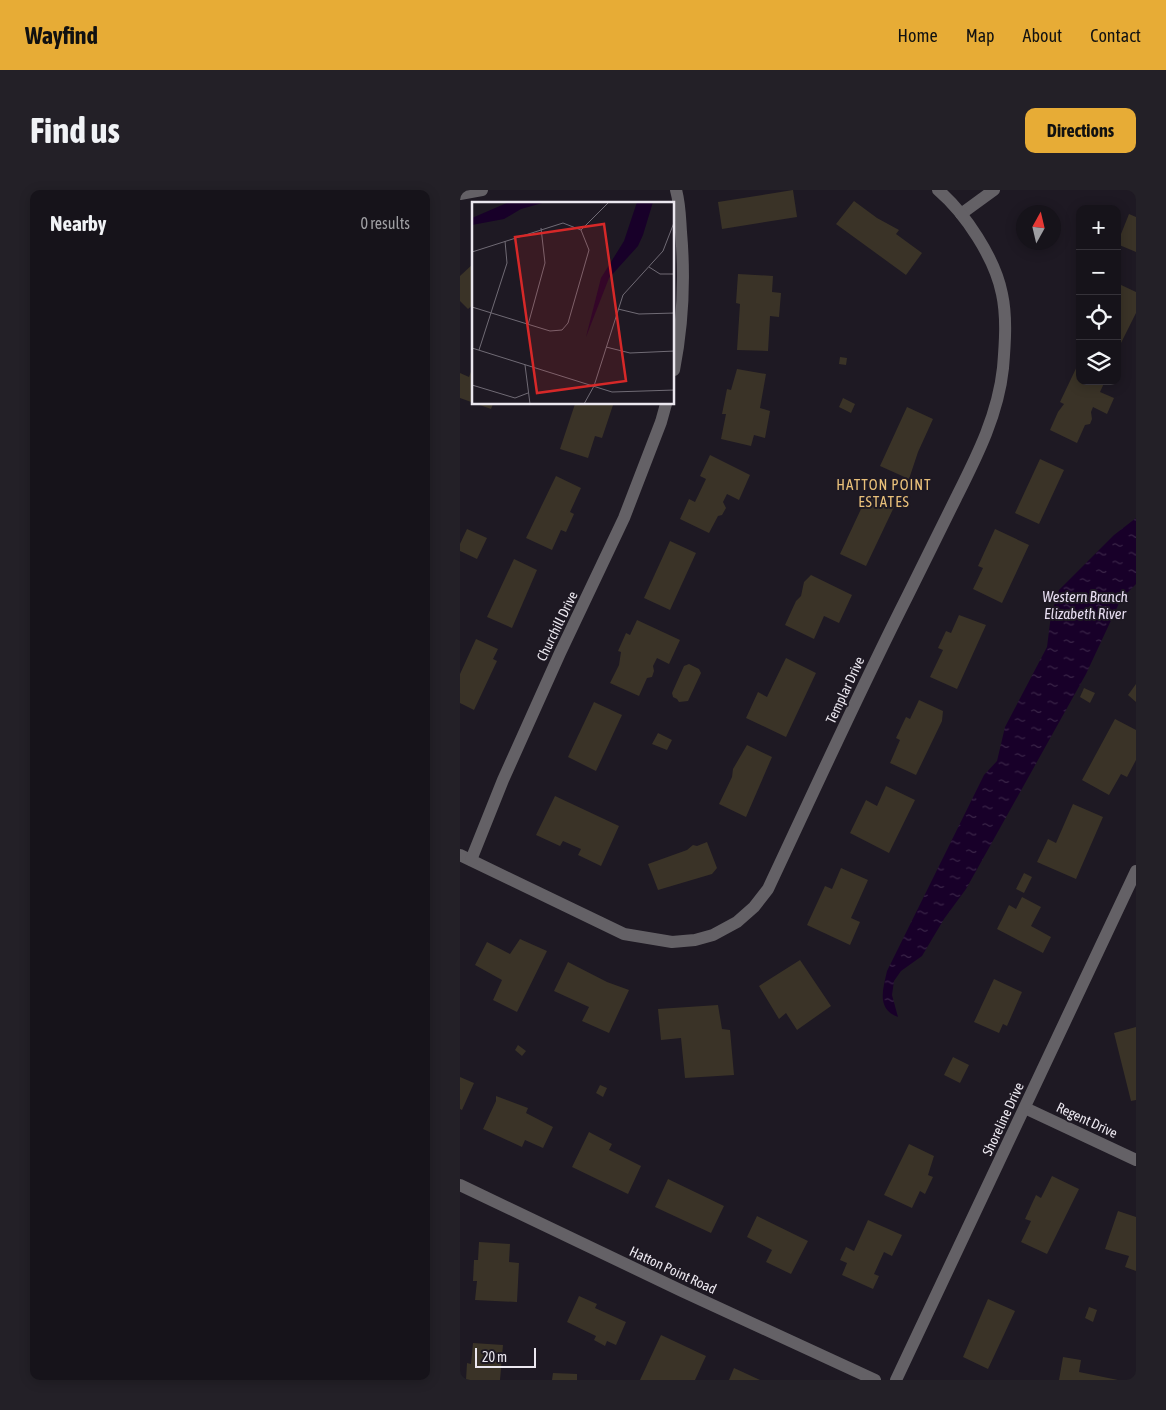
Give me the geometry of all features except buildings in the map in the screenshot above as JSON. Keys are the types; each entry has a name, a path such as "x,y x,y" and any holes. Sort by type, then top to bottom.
{"street":[{"path":"460,194 482,190"},
{"path":"675,364 682,307 684,258 679,200 676,190"},
{"name":"Templar Drive","path":"465,858 624,934 672,942 695,940 713,935 737,922 754,908 768,889 870,672 982,446 996,404 1003,368 1005,332 1002,295 996,276 980,241 961,214 938,190"},
{"path":"961,214 994,190"},
{"name":"Churchill Drive","path":"465,858 504,780 560,653 624,518 666,405"},
{"name":"Shoreline Drive","path":"896,1380 1136,871"},
{"name":"Regent Drive","path":"1025,1108 1136,1160"},
{"name":"Hatton Point Road","path":"460,1185 682,1291 875,1380"}],"water":[{"name":"Western Branch Elizabeth River","path":"1136,518 1136,584 1121,599 1086,674 966,889 944,919 922,956 901,971 894,981 892,995 898,1017 886,1009 884,1004 883,991 887,971 984,775 997,761 1005,727 1047,647 1051,615 1059,590 1114,535"}],"district":[{"name":"HATTON POINT ESTATES","path":"884,494"}]}
